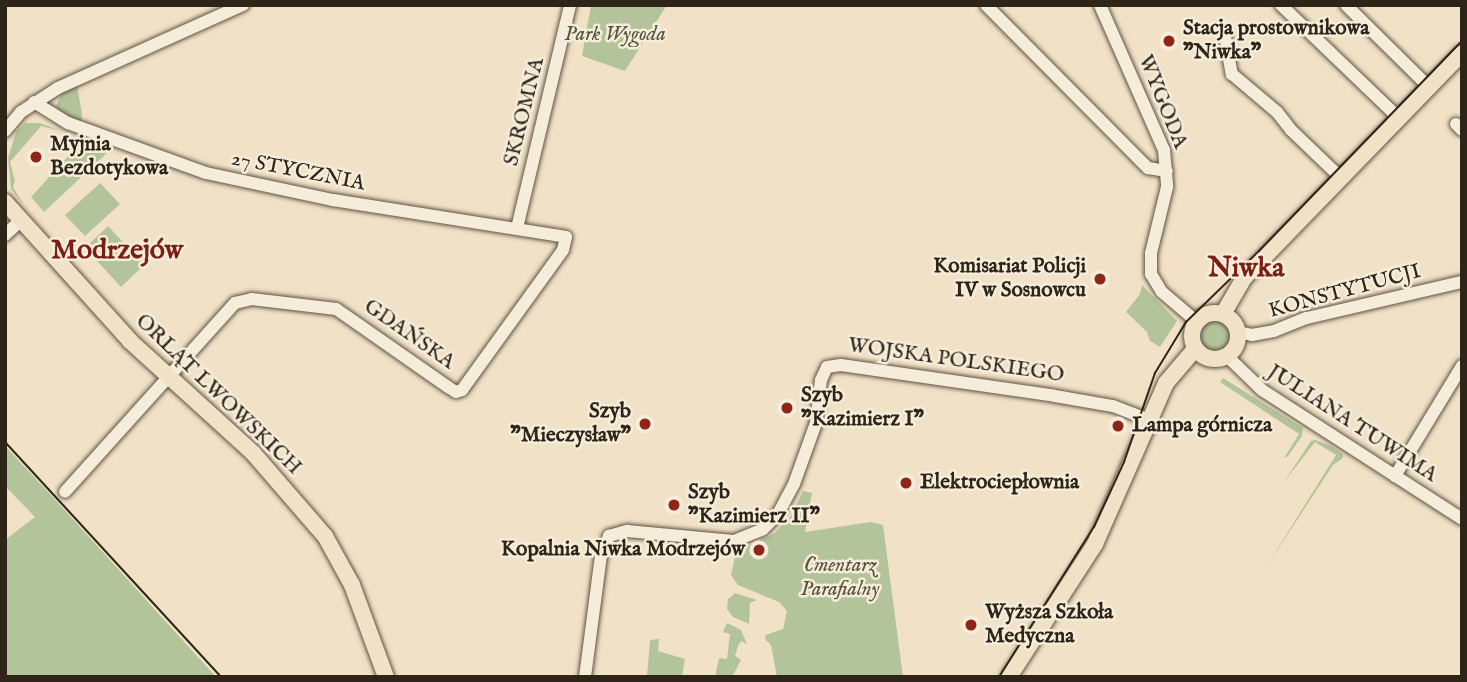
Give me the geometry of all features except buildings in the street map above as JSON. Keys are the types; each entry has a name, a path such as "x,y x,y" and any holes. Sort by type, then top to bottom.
{"main road":[{"path":"1223,314 1244,278 1462,53"},
{"name":"ORLĄT LWOWSKICH","path":"5,202 130,341 253,453 325,536 352,585 386,677"},
{"path":"1212,313 1223,314 1245,334 1227,356 1209,359 1195,349 1191,338 1196,321 1212,313"},
{"path":"1014,675 1095,544 1170,376 1195,349"}],"street":[{"path":"5,131 13,119 34,102 79,78 243,5"},
{"name":"SKROMNA","path":"517,229 570,5"},
{"path":"986,5 1148,168 1167,171"},
{"name":"WYGODA","path":"1100,5 1159,135 1167,171 1165,199 1151,253 1151,274 1161,292 1196,321"},
{"path":"1281,5 1399,118"},
{"path":"1346,5 1429,87"},
{"path":"1224,36 1232,74 1277,112 1291,130 1341,178"},
{"name":"27 STYCZNIA","path":"34,102 68,123 206,173 333,200 566,237"},
{"path":"5,236 21,220"},
{"name":"GDAŃSKA","path":"65,492 235,303 252,299 336,309 456,392 462,390 563,250 566,237"},
{"name":"KONSTYTUCJI","path":"1245,334 1274,331 1307,318 1462,282"},
{"name":"JULIANA TUWIMA","path":"1227,356 1262,390 1462,519"},
{"name":"WOJSKA POLSKIEGO","path":"585,677 605,542 621,531 734,541 771,522 793,484 811,439 821,380 827,367 841,365 1055,396 1113,406 1150,420"},
{"path":"1395,476 1462,366"}],"green space":[{"name":"Park Wygoda","path":"591,5 667,5 625,71 582,56"},
{"path":"77,85 81,124 62,115 56,106 62,93"},
{"path":"25,123 40,123 61,131 41,126 10,162 15,181 13,187 23,204 11,189 8,158 16,132"},
{"path":"83,140 110,150 44,212 31,197"},
{"path":"100,183 120,204 85,236 65,215"},
{"path":"108,226 144,265 121,287 85,248"},
{"path":"1142,285 1177,321 1160,347 1150,341 1147,332 1126,312 1140,294"},
{"path":"1214,320 1225,325 1230,336 1225,347 1214,352 1203,347 1198,336 1203,325"},
{"path":"1223,378 1303,428 1302,436 1288,456 1284,458 1299,434 1220,382"},
{"path":"1315,440 1331,446 1343,454 1343,458 1333,465 1265,569 1336,455 1315,442 1284,482 1311,441"},
{"path":"5,446 216,677 5,677 5,540 35,517 5,486"},
{"name":"Cmentarz Parafialny","path":"803,491 812,493 805,532 871,522 883,525 903,677 777,677 771,645 765,639 766,635 783,629 787,611 779,602 738,585 731,575 736,552 775,533 791,516"},
{"path":"735,593 757,600 750,603 749,624 733,617 727,609 728,599"},
{"path":"727,623 741,630 747,644 741,641 738,646 735,656 741,660 732,677 715,677 719,658 727,659 730,634 723,632"},
{"path":"659,639 658,651 685,659 682,677 647,677 650,640"}],"tram line":[{"path":"999,677 1094,527 1124,462 1155,373 1186,322 1259,251 1462,41"},
{"path":"5,442 221,677"}],"place":[{"name":"Stacja prostownikowa \"Niwka\"","path":"1169,41"},
{"name":"Myjnia Bezdotykowa","path":"36,157"},
{"name":"Komisariat Policji IV w Sosnowcu","path":"1100,279"},
{"name":"Szyb \"Kazimierz I\"","path":"787,408"},
{"name":"Szyb \"Mieczysław\"","path":"645,424"},
{"name":"Lampa górnicza","path":"1118,426"},
{"name":"Elektrociepłownia","path":"906,483"},
{"name":"Szyb \"Kazimierz II\"","path":"674,505"},
{"name":"Kopalnia Niwka Modrzejów","path":"759,550"},
{"name":"Wyższa Szkoła Medyczna","path":"971,625"}],"district":[{"name":"Modrzejów","path":"117,251"},
{"name":"Niwka","path":"1246,269"}]}
